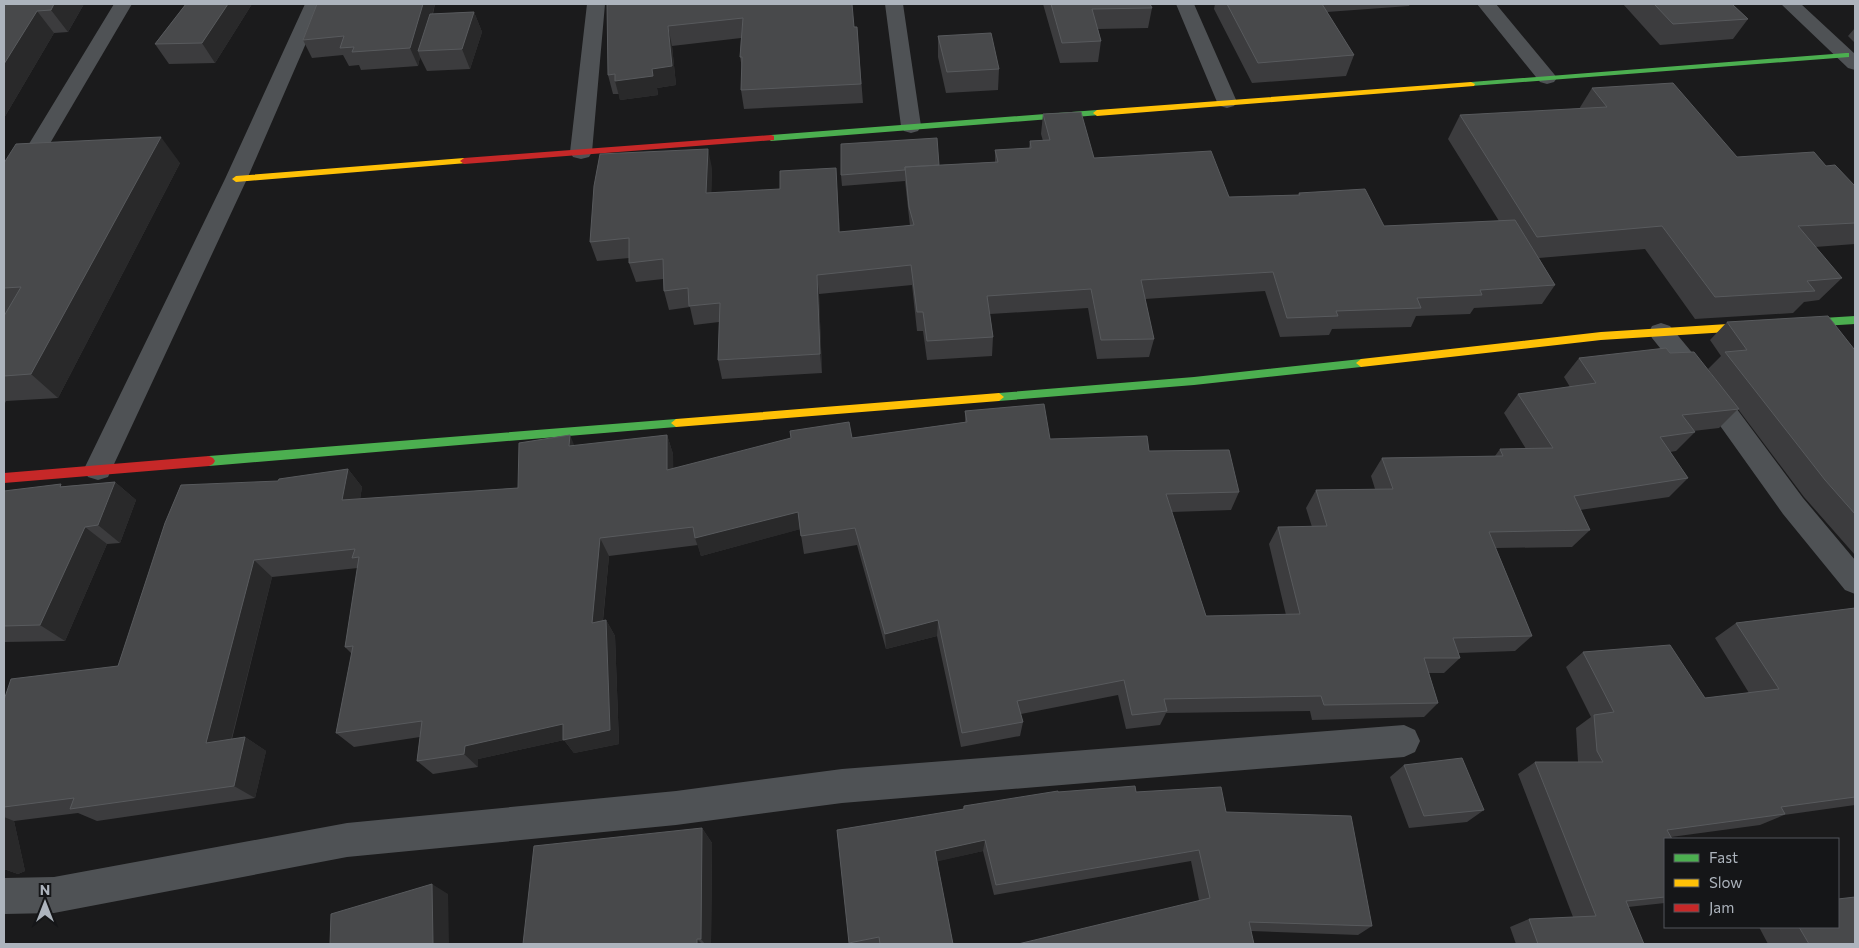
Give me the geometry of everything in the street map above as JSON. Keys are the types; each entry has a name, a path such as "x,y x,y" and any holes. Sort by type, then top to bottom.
{"street":[{"path":"4,203 123,4"},
{"path":"98,470 236,179 314,4"},
{"path":"581,152 596,4"},
{"path":"894,4 911,126"},
{"path":"1185,4 1227,102"},
{"path":"1486,4 1546,78"},
{"path":"1790,4 1850,59"},
{"path":"236,179 1546,78 1850,59"},
{"path":"4,478 1194,382 1601,336 1855,320"},
{"path":"1661,332 1710,392 1794,506 1855,581"},
{"path":"4,896 54,895 347,840 676,808 842,786 1404,741"}],"building":[{"path":"4,4 54,4 51,10 37,11 4,64"},
{"path":"186,4 228,4 202,43 155,44"},
{"path":"317,4 423,4 410,48 352,52 354,47 340,48 344,36 303,40"},
{"path":"607,4 852,4 854,27 857,27 861,84 741,90 742,57 740,57 743,18 668,26 672,66 652,69 653,76 615,81 615,74 608,75"},
{"path":"1051,4 1150,4 1152,8 1092,9 1101,41 1062,43"},
{"path":"1227,4 1322,4 1354,55 1258,63"},
{"path":"1654,4 1732,4 1748,19 1673,24"},
{"path":"474,12 462,49 418,51 430,14"},
{"path":"991,33 999,69 947,72 938,36"},
{"path":"1673,83 1737,157 1814,152 1826,166 1835,165 1855,186 1855,223 1798,226 1842,278 1807,281 1815,291 1715,297 1662,226 1537,237 1460,115 1607,107 1592,88"},
{"path":"1081,112 1094,158 1211,151 1229,197 1300,195 1299,193 1365,189 1384,226 1515,220 1555,285 1480,290 1482,295 1417,298 1421,308 1336,311 1338,316 1287,318 1273,272 1141,280 1154,339 1101,340 1091,289 987,296 993,337 927,341 923,312 917,312 911,265 817,275 820,354 718,360 720,303 689,306 688,288 664,291 663,259 629,263 629,238 590,242 594,186 600,154 708,149 706,193 780,189 780,171 836,168 839,232 914,225 909,207 905,167 998,162 995,150 1031,148 1030,141 1050,140 1043,114"},
{"path":"161,137 31,374 4,376 4,316 21,287 4,288 4,163 16,144"},
{"path":"937,138 939,165 905,167 905,170 841,175 841,144"},
{"path":"1828,316 1855,349 1855,514 1825,480 1725,352 1747,350 1727,322"},
{"path":"1666,348 1670,353 1694,352 1739,409 1682,415 1695,432 1660,437 1688,478 1574,496 1590,530 1489,532 1532,636 1453,638 1460,658 1424,658 1438,703 1324,705 1321,696 1164,699 1167,711 1132,715 1124,680 1017,701 1023,722 962,733 938,620 885,634 855,528 801,536 798,512 695,538 693,527 600,538 592,623 606,620 610,730 563,740 563,724 465,746 464,754 417,761 422,721 336,733 353,646 345,647 359,557 352,558 355,549 254,560 206,743 245,737 234,786 70,809 74,798 4,807 4,700 11,679 118,666 165,523 181,485 278,481 279,479 348,469 342,500 518,488 519,443 570,435 569,446 667,435 667,470 791,438 790,431 849,422 852,438 967,422 965,411 1044,404 1050,439 1147,436 1149,451 1229,450 1239,492 1166,494 1206,616 1300,614 1278,527 1327,526 1316,490 1393,489 1382,458 1503,456 1500,449 1553,448 1518,394 1596,383 1579,358"},
{"path":"115,482 98,525 85,527 40,625 4,626 4,491 61,484 60,487"},
{"path":"1855,608 1855,797 1781,807 1785,814 1667,830 1671,838 1664,838 1664,897 1626,901 1644,944 1538,944 1529,919 1596,916 1535,762 1603,762 1597,751 1594,715 1614,712 1583,652 1670,645 1705,698 1779,689 1736,623"},
{"path":"1462,758 1484,810 1424,816 1404,765"},
{"path":"1135,786 1136,792 1221,787 1226,812 1351,816 1372,926 1249,922 1254,944 1018,944 1210,898 1199,850 996,885 985,840 935,851 953,944 880,944 879,937 849,943 837,830 964,809 964,806 1058,791"},
{"path":"702,828 701,939 697,939 697,944 523,944 534,846"},
{"path":"432,884 433,944 330,944 331,914"},
{"path":"1855,897 1855,944 1809,944 1800,928 1839,928 1839,899"}],"traffic: fast":[{"path":"1471,84 1846,55"},
{"path":"771,138 1097,113"},
{"path":"1728,328 1855,320"},
{"path":"999,397 1194,381 1361,363"},
{"path":"209,461 676,423"}],"traffic: slow":[{"path":"1097,113 1471,84"},
{"path":"236,179 464,161"},
{"path":"1361,363 1601,336 1728,328"},
{"path":"676,423 999,397"}],"traffic: jam":[{"path":"464,161 771,138"},
{"path":"4,478 209,461"}]}
